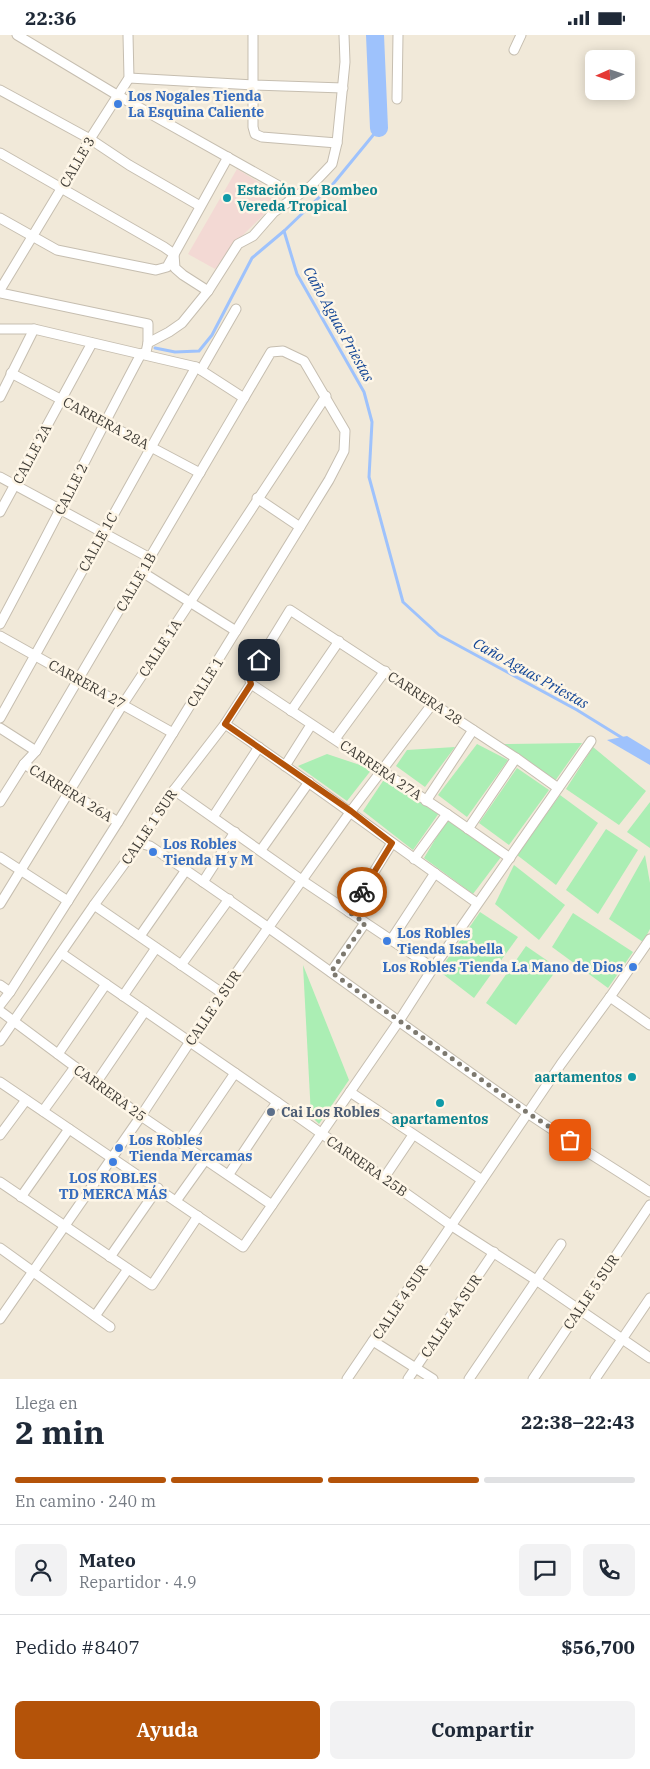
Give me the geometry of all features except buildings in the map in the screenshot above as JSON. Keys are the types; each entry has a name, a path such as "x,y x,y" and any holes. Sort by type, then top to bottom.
{"street":[{"path":"17,35 117,95 280,186 294,198"},
{"path":"128,35 128,78 342,89"},
{"path":"253,35 253,127 256,134 262,137 337,143"},
{"path":"1,287 148,324 148,343 182,323 208,291 238,245 252,235 274,213 311,186 332,164 337,143 345,62 344,35 340,35"},
{"path":"396,99 398,35"},
{"path":"514,49 521,35"},
{"name":"CALLE 3","path":"1,287 14,269 128,78"},
{"path":"0,90 90,139 129,165 200,206"},
{"path":"0,153 174,253"},
{"path":"0,218 57,250 156,270 167,267 228,157"},
{"path":"174,253 175,268 208,291"},
{"name":"CALLE 1C","path":"0,718 151,447 236,309"},
{"path":"0,329 34,329 199,369 244,398"},
{"path":"0,397 34,329"},
{"name":"CALLE 2A","path":"0,512 92,343"},
{"name":"CALLE 2","path":"0,624 61,509 104,422 141,355 146,352 148,343"},
{"name":"CALLE 1","path":"0,1005 10,993 118,822 329,480 344,451 345,431 304,361 283,351 271,352 268,358"},
{"name":"CALLE 1B","path":"0,803 24,764 36,751 79,680 268,358"},
{"name":"CARRERA 28A","path":"11,373 200,473"},
{"name":"CALLE 1A","path":"0,905 123,704 326,396"},
{"path":"0,477 150,558"},
{"path":"257,498 300,527"},
{"path":"142,572 236,631"},
{"name":"CARRERA 28","path":"290,609 516,758 558,789"},
{"name":"CALLE 1 SUR","path":"0,1041 6,1016 61,953 138,845 174,790 225,724 251,684 249,677 290,609"},
{"name":"CARRERA 27","path":"0,636 173,733"},
{"path":"291,711 339,641"},
{"path":"335,739 385,671"},
{"name":"CARRERA 27A","path":"251,684 510,858"},
{"name":"CALLE 2 SUR","path":"0,1319 141,1116 222,993 351,811 383,772 433,703"},
{"path":"225,724 351,811 414,859 478,903"},
{"path":"285,766 311,725"},
{"name":"CARRERA 26A","path":"0,729 36,751"},
{"path":"426,801 473,730"},
{"path":"0,1082 243,1247 399,1021 433,968 591,741"},
{"path":"213,817 259,747"},
{"path":"468,829 516,758"},
{"name":"CARRERA 26A","path":"24,764 118,822"},
{"path":"261,850 309,782"},
{"path":"174,790 303,881 433,968"},
{"path":"414,859 447,814"},
{"path":"203,882 235,832"},
{"path":"349,912 392,843"},
{"path":"138,845 150,846 229,899 528,1113 650,1192"},
{"path":"0,857 68,901"},
{"path":"140,936 186,870"},
{"path":"391,940 435,873"},
{"path":"181,965 229,899"},
{"path":"94,905 222,993"},
{"path":"331,972 365,923"},
{"name":"CALLE 4 SUR","path":"347,1379 568,1053 650,939"},
{"path":"123,996 156,948"},
{"name":"CARRERA 25B","path":"61,953 278,1102 452,1225 580,1309 650,1358"},
{"path":"58,1054 106,984"},
{"path":"0,985 10,993"},
{"path":"610,997 650,1025"},
{"path":"96,1083 145,1011"},
{"name":"CARRERA 25","path":"6,1016 141,1116 272,1205"},
{"path":"43,1111 75,1067"},
{"path":"186,1145 235,1073"},
{"path":"350,1092 482,1180"},
{"path":"0,1135 26,1099"},
{"path":"229,1174 278,1102"},
{"path":"21,1197 69,1129"},
{"path":"384,1178 413,1135"},
{"path":"176,1201 206,1159"},
{"path":"0,1182 152,1285 198,1216"},
{"path":"110,1257 158,1188"},
{"name":"CALLE 5 SUR","path":"533,1379 650,1205"},
{"path":"469,1379 561,1244"},
{"path":"0,1248 110,1327"},
{"name":"CALLE 4A SUR","path":"408,1379 494,1253"},
{"path":"95,1316 128,1269"},
{"path":"595,1379 650,1298"},
{"path":"373,1341 433,1379"}],"shaded area":[{"path":"237,169 278,194 280,199 242,236 215,269 188,254"}],"green space":[{"path":"582,743 555,781 502,744"},
{"path":"477,744 508,760 467,817 438,795"},
{"path":"455,747 425,787 396,766 407,750"},
{"path":"593,747 646,791 619,825 566,789"},
{"path":"327,754 372,769 347,801 298,766"},
{"path":"517,768 549,790 509,845 479,823"},
{"path":"387,775 439,813 413,850 363,811"},
{"path":"560,795 598,823 556,885 517,855"},
{"path":"650,802 650,848 627,832"},
{"path":"448,818 501,857 473,894 424,858"},
{"path":"606,829 638,850 598,914 566,890"},
{"path":"645,855 650,883 650,929 643,942 609,919"},
{"path":"514,865 565,905 539,940 495,904"},
{"path":"480,912 518,937 474,998 439,971"},
{"path":"573,913 633,952 608,988 552,947"},
{"path":"526,946 558,968 516,1025 486,1003"},
{"path":"303,965 349,1080 319,1124 311,1116"}],"water":[{"path":"627,736 650,750 650,765 607,740"}],"waterway":[{"path":"375,35 379,128"},
{"name":"Caño Aguas Priestas","path":"379,128 333,184 284,231 297,274 364,392 372,422 369,477 403,602 439,635 577,710 624,739"},
{"path":"155,348 175,352 199,351 212,335 252,258 284,231"}],"way so far":[{"path":"362,892 349,912 365,923 331,972 528,1113 570,1140"}],"place":[{"name":"Los Nogales Tienda La Esquina Caliente","path":"118,104"},
{"name":"Estación De Bombeo Vereda Tropical","path":"227,198"},
{"name":"Los Robles Tienda H y M","path":"153,852"},
{"name":"Los Robles Tienda Isabella","path":"387,941"},
{"name":"Los Robles Tienda La Mano de Dios","path":"633,967"},
{"name":"aartamentos","path":"632,1077"},
{"name":"apartamentos","path":"440,1103"},
{"name":"Cai Los Robles","path":"271,1112"},
{"name":"Los Robles Tienda Mercamas","path":"119,1148"},
{"name":"LOS ROBLES TD MERCA MÁS","path":"113,1162"}],"route":[{"path":"259,660 249,677 251,684 225,724 351,811 392,843 362,892"}]}
